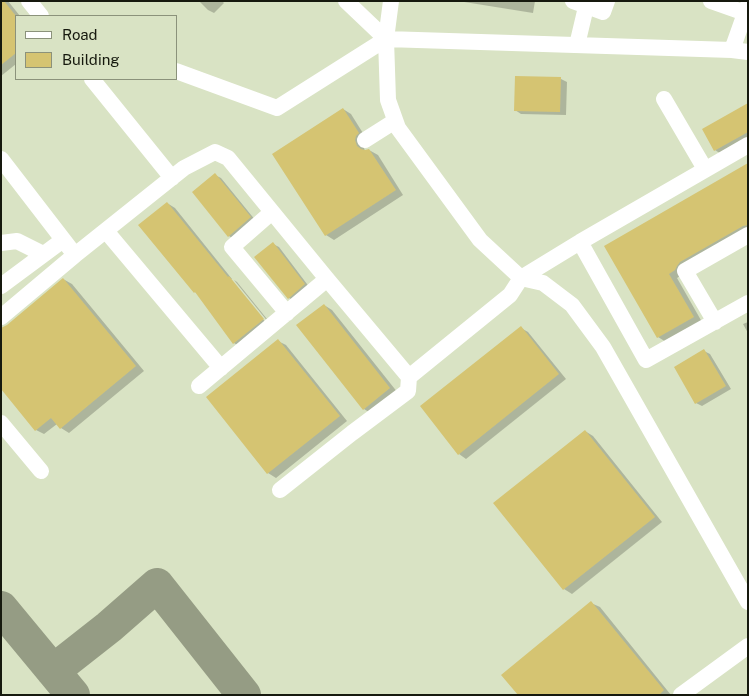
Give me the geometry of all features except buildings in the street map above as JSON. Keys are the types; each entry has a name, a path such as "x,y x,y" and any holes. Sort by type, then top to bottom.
{"street":[{"path":"29,1 40,15"},
{"path":"346,1 386,39"},
{"path":"390,1 386,39 388,100 398,128 480,240 521,278 543,283 572,305 603,347 748,602"},
{"path":"577,45 580,4 603,12 607,1"},
{"path":"178,72 277,108 386,39 740,51 746,9 711,1"},
{"path":"93,80 172,178"},
{"path":"664,99 706,169"},
{"path":"365,140 395,121"},
{"path":"409,377 510,295 521,278 748,145"},
{"path":"1,317 184,168 216,152 228,158 409,377 408,391 352,432 280,490"},
{"path":"1,159 75,255"},
{"path":"272,212 232,247 287,313"},
{"path":"106,231 221,368"},
{"path":"716,322 685,271 748,235"},
{"path":"1,286 63,240"},
{"path":"1,243 17,241 43,254"},
{"path":"580,242 646,360 748,303"},
{"path":"199,386 327,279"},
{"path":"1,423 41,471"},
{"path":"681,695 698,690 748,646"}],"taxiway":[{"path":"53,671 109,627 157,585 244,695"},
{"path":"1,608 73,695"}]}
